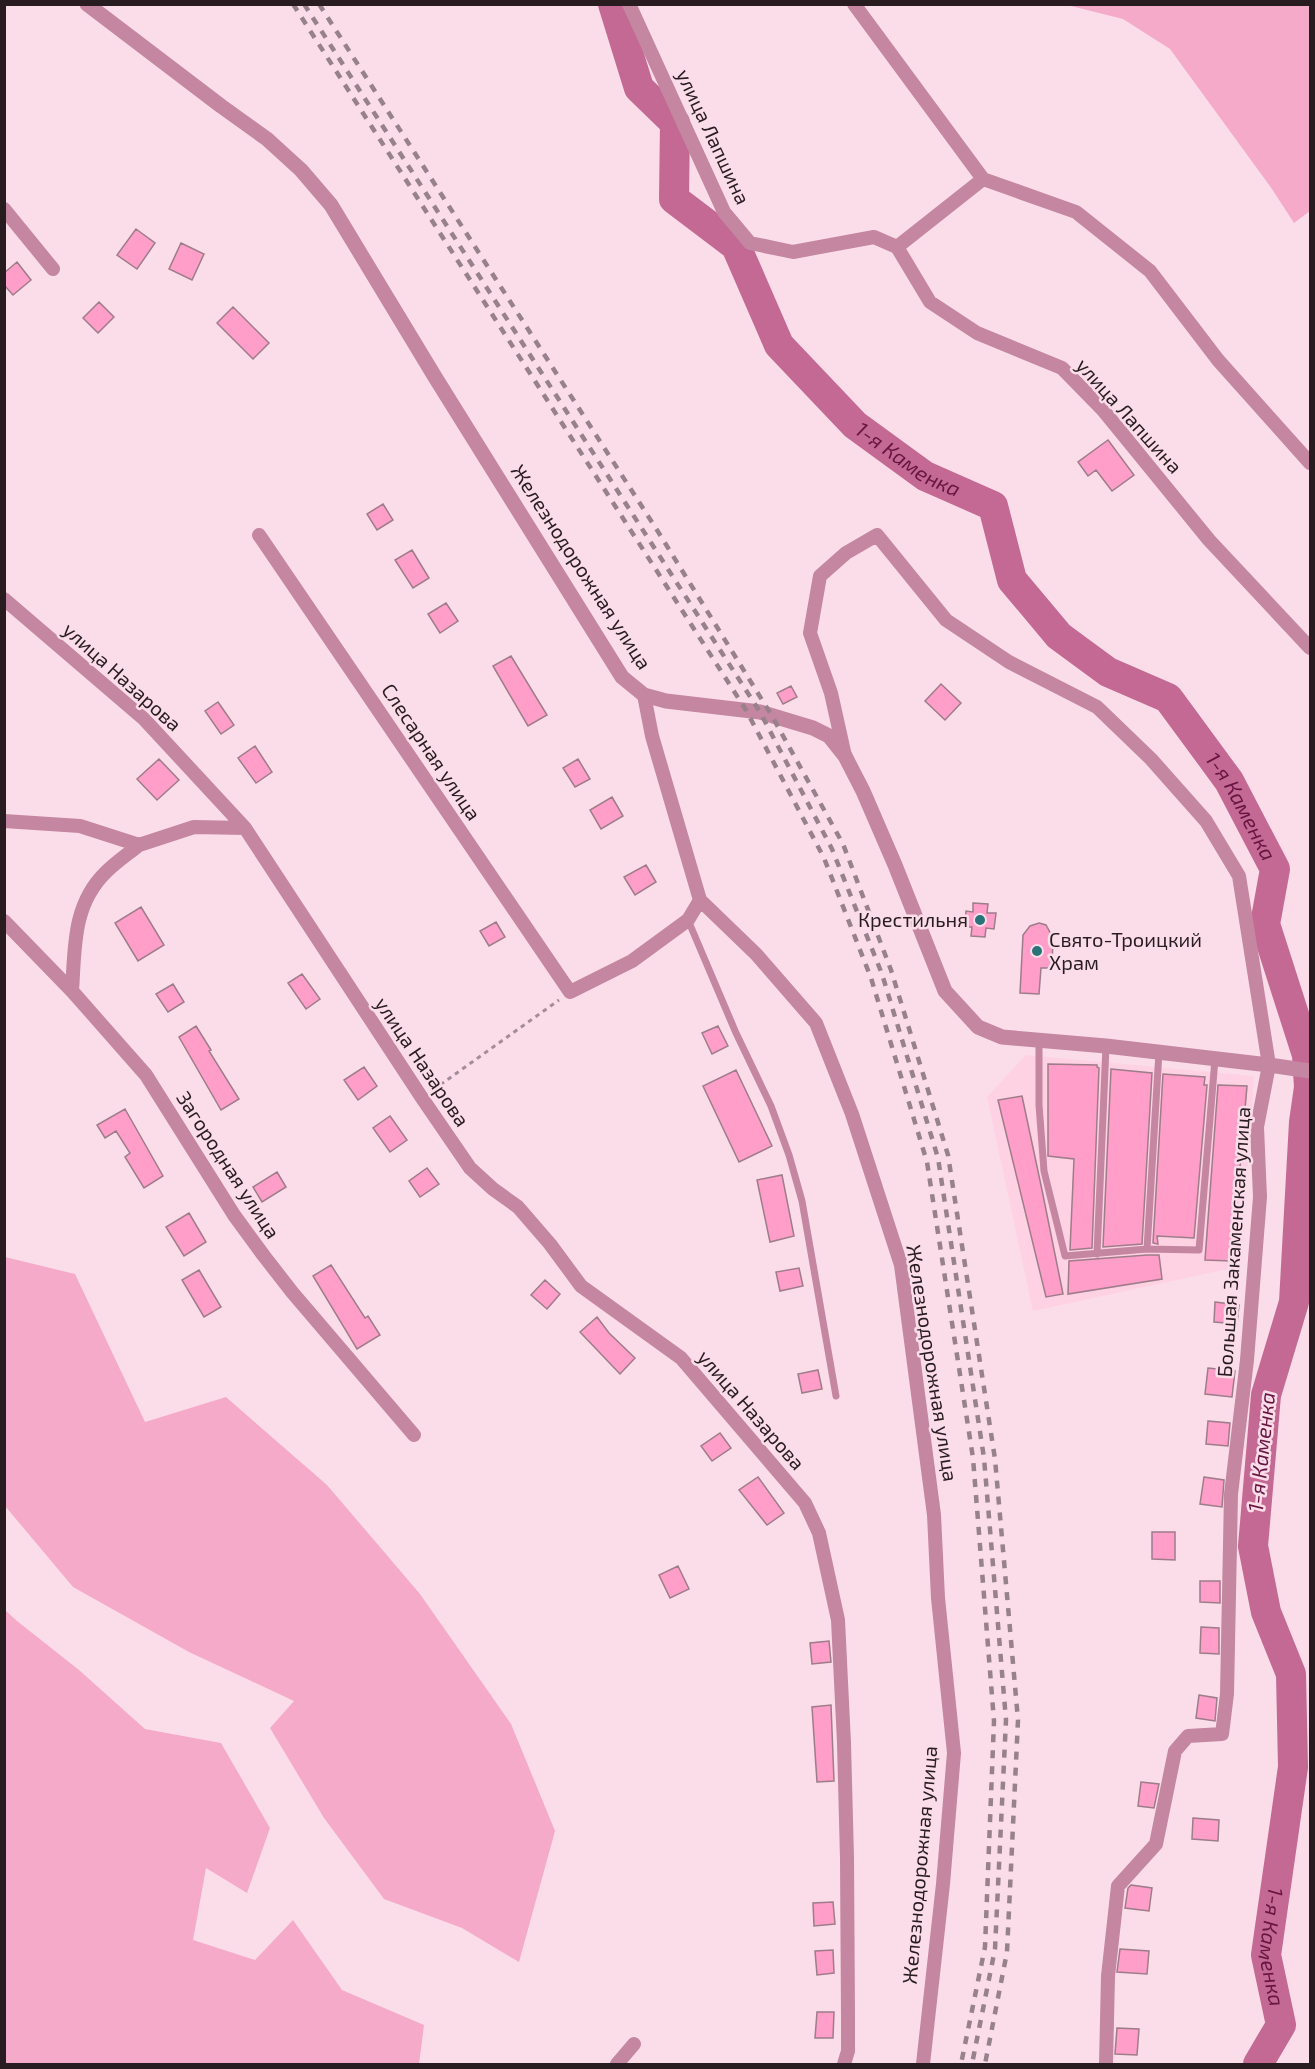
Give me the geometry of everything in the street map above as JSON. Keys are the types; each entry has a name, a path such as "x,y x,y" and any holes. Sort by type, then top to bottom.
{"street":[{"name":"Железнодорожная улица","path":"87,4 267,139 301,170 331,205 622,677 644,695 652,736 700,900 756,954 816,1023 852,1114 900,1265 934,1515 938,1598 954,1753 943,1884 923,2064"},
{"name":"улица Лапшина","path":"629,4 724,212 750,243 793,252 874,237 897,247 930,302 977,333 1062,368 1103,410 1209,540 1311,648"},
{"path":"854,4 983,179 1076,212 1149,272 1218,360 1311,463"},
{"path":"897,247 983,179"},
{"path":"4,210 53,269"},
{"name":"Слесарная улица","path":"259,535 570,992"},
{"name":"Большая Закаменская улица","path":"845,756 831,693 810,633 820,576 846,553 877,535 946,620 1009,662 1097,707 1151,759 1206,821 1239,876 1269,1065 1257,1127 1260,1197 1246,1360 1231,1494 1227,1694 1222,1734 1188,1736 1174,1751 1156,1844 1118,1886 1108,1976 1106,2064"},
{"name":"улица Назарова","path":"4,599 144,719 245,828 470,1168 518,1207 550,1244 581,1286 681,1358 805,1503 819,1533 838,1620 844,1743 848,2017 848,2052 844,2064"},
{"path":"644,695 666,701 760,712 813,728 829,736 845,756 895,865 945,991 978,1027 1002,1037 1106,1046 1311,1071"},
{"path":"4,821 80,826 139,845"},
{"path":"72,992 77,922 85,904 105,873 139,845 194,827 245,828"},
{"path":"570,992 632,961 688,920 700,900"},
{"name":"Загородная улица","path":"4,921 72,992 146,1075 234,1215 264,1256 414,1435"},
{"path":"617,2064 634,2044"}],"lane":[{"path":"688,920 736,1033 771,1106 789,1155 802,1201 836,1396"},
{"path":"1039,1041 1039,1105 1044,1171 1065,1256 1147,1249 1199,1250 1215,1059"},
{"path":"1097,1254 1106,1046"},
{"path":"1147,1249 1160,1052"}],"path":[{"path":"422,1098 570,992"}],"shaded area":[{"path":"1067,5 1310,5 1310,211 1294,223 1272,189 1170,49 1123,19"},
{"path":"1026,1055 1254,1076 1242,1266 1033,1311 987,1097"},
{"path":"5,1257 75,1274 145,1422 226,1397 327,1485 420,1594 511,1724 555,1831 519,1962 462,1928 384,1899 324,1818 270,1728 294,1701 189,1652 73,1587 5,1506"},
{"path":"4,1609 79,1670 145,1729 221,1743 270,1828 247,1893 206,1868 193,1940 255,1960 293,1920 342,1990 424,2025 419,2064 5,2064"}],"building":[{"path":"136,229 155,243 137,269 117,255"},
{"path":"181,243 204,254 192,280 169,269"},
{"path":"17,262 31,280 13,295 4,285 4,273"},
{"path":"99,302 114,317 98,333 83,318"},
{"path":"233,307 269,343 253,359 217,323"},
{"path":"1108,440 1134,475 1112,491 1096,470 1088,476 1078,462"},
{"path":"383,504 393,520 377,530 367,514"},
{"path":"412,550 429,578 413,588 395,560"},
{"path":"446,603 458,621 440,633 428,614"},
{"path":"511,656 547,715 528,726 493,666"},
{"path":"941,684 961,703 945,720 925,701"},
{"path":"791,686 797,697 783,704 777,693"},
{"path":"218,702 234,725 221,734 205,711"},
{"path":"255,746 272,772 256,783 238,758"},
{"path":"159,759 179,780 157,800 137,779"},
{"path":"578,759 590,779 575,787 563,768"},
{"path":"612,797 623,816 601,829 590,810"},
{"path":"646,865 656,882 635,895 624,877"},
{"name":"Крестильня","path":"973,903 988,904 987,913 996,913 994,929 986,928 985,937 971,936 972,927 965,927 966,911 973,912"},
{"path":"141,907 164,945 138,961 115,923"},
{"path":"496,922 505,937 489,946 480,931"},
{"name":"Свято-Троицкий Храм","path":"1039,923 1046,925 1053,938 1052,968 1041,968 1039,994 1020,993 1023,935 1030,926"},
{"path":"302,974 320,999 306,1009 288,983"},
{"path":"173,984 184,1002 168,1012 156,994"},
{"path":"196,1026 239,1099 221,1110 179,1037"},
{"path":"718,1026 728,1046 712,1054 702,1033"},
{"path":"1048,1064 1097,1065 1099,1068 1092,1248 1070,1250 1074,1159 1048,1156"},
{"path":"364,1067 377,1086 358,1100 344,1080"},
{"path":"1111,1069 1152,1073 1142,1244 1103,1247"},
{"path":"736,1070 772,1146 739,1162 703,1086"},
{"path":"1163,1074 1205,1077 1204,1085 1207,1085 1194,1238 1157,1236 1158,1244 1153,1243"},
{"path":"1218,1085 1247,1086 1232,1261 1205,1260"},
{"path":"1022,1096 1063,1294 1046,1297 998,1100"},
{"path":"125,1109 163,1176 144,1188 125,1157 130,1153 116,1131 105,1138 97,1125"},
{"path":"390,1116 407,1140 390,1152 373,1128"},
{"path":"427,1168 439,1184 420,1197 409,1181"},
{"path":"277,1172 286,1187 262,1202 253,1187"},
{"path":"782,1175 794,1236 770,1242 757,1180"},
{"path":"189,1213 206,1242 184,1256 166,1227"},
{"path":"1159,1255 1162,1279 1068,1294 1069,1261"},
{"path":"331,1265 365,1318 368,1316 380,1335 357,1349 313,1276"},
{"path":"799,1268 803,1286 780,1291 776,1272"},
{"path":"199,1270 221,1307 204,1317 182,1280"},
{"path":"545,1280 560,1294 547,1309 531,1295"},
{"path":"1215,1302 1239,1305 1237,1324 1214,1322"},
{"path":"597,1317 609,1333 635,1358 620,1374 580,1332"},
{"path":"1208,1368 1235,1371 1232,1397 1205,1394"},
{"path":"818,1370 822,1389 802,1393 798,1374"},
{"path":"1208,1421 1230,1423 1228,1446 1206,1444"},
{"path":"720,1433 731,1448 712,1461 701,1446"},
{"path":"758,1477 784,1513 767,1525 739,1490"},
{"path":"1204,1477 1224,1480 1222,1507 1200,1504"},
{"path":"1152,1532 1175,1532 1175,1560 1152,1559"},
{"path":"678,1566 689,1589 670,1598 659,1575"},
{"path":"1200,1581 1220,1581 1220,1603 1200,1602"},
{"path":"1201,1627 1219,1628 1219,1654 1200,1653"},
{"path":"829,1641 831,1662 812,1664 810,1643"},
{"path":"1199,1695 1217,1698 1215,1721 1196,1718"},
{"path":"831,1705 834,1781 817,1782 812,1707"},
{"path":"1141,1782 1159,1784 1154,1808 1138,1806"},
{"path":"1193,1818 1219,1820 1218,1841 1192,1839"},
{"path":"1131,1885 1152,1888 1149,1911 1125,1908 1128,1888"},
{"path":"833,1902 835,1924 814,1926 813,1903"},
{"path":"1120,1949 1149,1951 1147,1974 1117,1972"},
{"path":"833,1950 834,1973 817,1975 815,1951"},
{"path":"817,2012 834,2012 833,2038 815,2038"},
{"path":"1117,2028 1139,2029 1137,2055 1115,2054"}],"waterway":[{"name":"1-я Каменка","path":"613,4 639,88 675,123 674,199 736,246 779,345 855,425 925,476 993,506 1012,580 1059,636 1108,672 1168,698 1229,781 1275,869 1265,924 1307,1055 1309,1087 1304,1122 1294,1302 1266,1395 1253,1546 1266,1612 1291,1674 1293,1767 1266,1955 1281,2025 1258,2064"}],"railway":[{"path":"293,4 746,710 824,858 871,978 927,1162 973,1458 994,1721 985,1947 961,2064"},
{"path":"304,4 760,712 832,849 882,974 938,1158 984,1458 1006,1720 995,1949 972,2064"},
{"path":"319,4 657,530 772,716 843,844 891,970 948,1155 995,1459 1018,1720 1007,1952 985,2064"}],"place":[{"name":"Крестильня","path":"980,920"},
{"name":"Свято-Троицкий Храм","path":"1037,951"}]}
